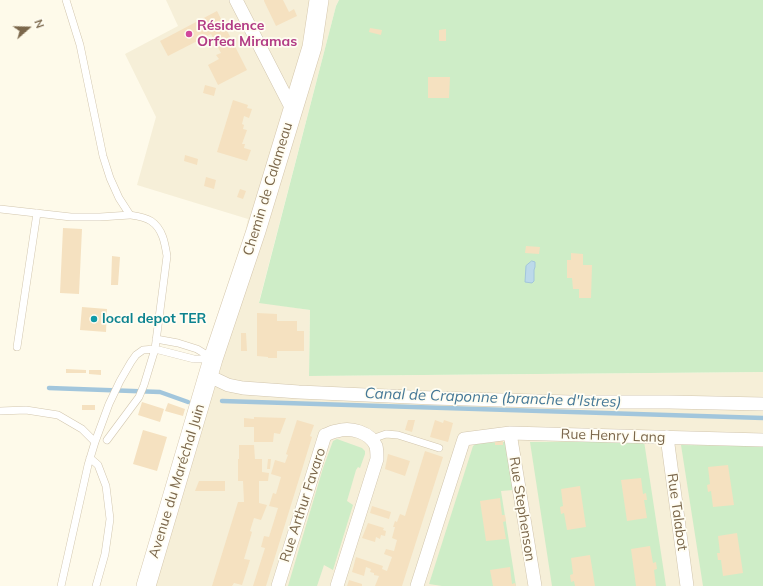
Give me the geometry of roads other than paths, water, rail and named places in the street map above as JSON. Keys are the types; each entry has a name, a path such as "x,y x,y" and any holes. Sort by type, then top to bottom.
{"main road":[{"name":"Chemin de Calameau","path":"211,367 256,231 312,47 319,0"},
{"name":"Avenue du Maréchal Juin","path":"146,586 211,367"}],"street":[{"path":"236,0 292,109"},
{"path":"211,367 228,385 243,388 441,398 570,402 763,404"},
{"name":"Rue Arthur Favaro","path":"278,586 325,435 337,430 352,430 363,433 372,439"},
{"name":"Rue Henry Lang","path":"417,586 464,439 510,433 763,440"},
{"name":"Rue Stephenson","path":"510,433 534,586"},
{"name":"Rue Talabot","path":"667,437 687,586"},
{"path":"337,586 377,459 377,448 372,439"}],"lane":[{"path":"66,0 80,45 103,156 110,178 119,198 130,215"},
{"path":"0,209 71,217 130,215 152,222 159,230 165,242 167,256 156,339 144,385 139,397 107,440"},
{"path":"17,347 37,214"},
{"path":"156,339 178,342 198,349 211,367"},
{"path":"61,586 95,442 109,404 131,362 136,355 143,350 154,349 194,359 211,367"},
{"path":"0,411 26,410 58,415 82,429 95,442"},
{"path":"372,439 386,434 398,435 439,448"},
{"path":"90,458 98,465 106,486 110,519 105,554 96,586"}],"water":[{"path":"532,261 535,262 534,281 532,283 525,282 526,266"}],"waterway":[{"name":"Canal de Craponne (branche d'Istres)","path":"49,388 160,392 188,402"},
{"name":"Canal de Craponne (branche d'Istres)","path":"222,401 763,418"}],"place":[{"name":"Résidence Orfea Miramas","path":"189,34"},
{"name":"local depot TER","path":"94,319"}]}
